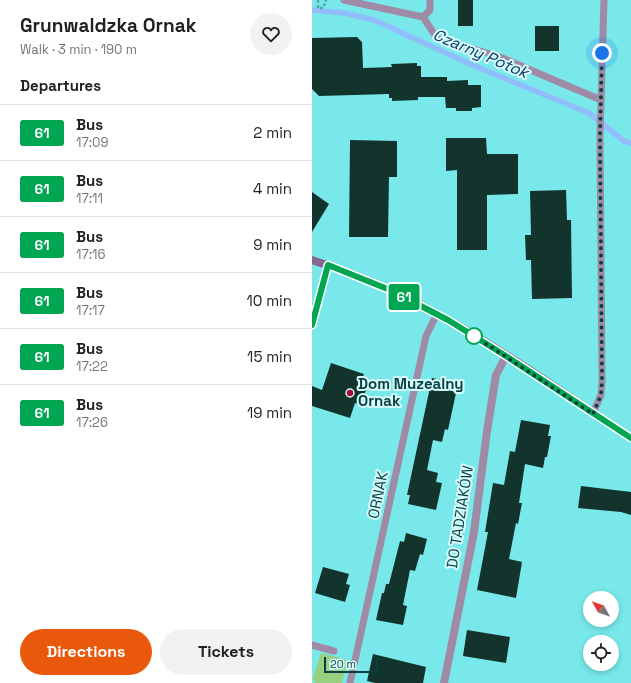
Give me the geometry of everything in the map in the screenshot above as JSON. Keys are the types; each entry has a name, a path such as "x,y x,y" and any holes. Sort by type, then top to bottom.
{"street":[{"path":"312,260 380,286 437,314 506,356 631,438"},
{"name":"DO TADZIAKÓW","path":"444,683 474,532 496,375 506,356"}],"lane":[{"path":"344,0 424,17 437,38 500,57 601,100"},
{"path":"424,17 430,10 430,0"},
{"path":"593,414 601,395 602,382 600,137 604,0"},
{"path":"312,325 328,265"},
{"name":"ORNAK","path":"350,683 426,336 437,314"},
{"path":"312,645 334,651"}],"path":[{"path":"318,0 318,8 323,8 326,0"}],"green space":[{"path":"321,653 348,660 342,683 314,683 316,680 312,681"}],"building":[{"path":"458,0 473,0 473,26 458,26"},
{"path":"535,26 559,26 559,51 535,51"},
{"path":"357,37 362,42 363,68 392,67 391,64 417,63 417,66 421,66 421,77 447,77 447,81 468,80 468,85 481,85 481,107 472,108 472,111 456,111 456,108 446,108 445,97 418,97 418,100 392,101 392,98 389,98 389,94 319,96 312,89 312,38"},
{"path":"446,138 486,138 487,154 518,154 518,194 487,195 487,250 457,250 457,170 446,171"},
{"path":"350,140 397,141 397,177 389,177 388,237 349,237"},
{"path":"566,190 567,220 571,220 572,298 532,299 531,260 526,260 525,235 531,235 530,191"},
{"path":"312,192 329,204 312,232"},
{"path":"331,363 364,374 359,388 366,390 361,405 355,403 350,418 312,406 312,386 322,390"},
{"path":"432,378 455,383 453,392 456,393 448,430 445,429 442,442 433,440 427,470 438,473 436,482 442,483 436,510 408,504 410,495 407,495"},
{"path":"521,420 550,425 548,436 551,436 547,457 545,457 543,468 525,464 519,503 522,503 518,524 516,523 509,559 522,562 516,598 477,590 488,532 485,532 493,483 504,485 510,451 515,452"},
{"path":"581,486 631,492 631,515 621,512 578,508"},
{"path":"406,533 427,539 423,555 420,554 415,571 410,570 403,605 407,606 403,625 376,620 382,593 384,593 386,584 389,584 400,541 404,542"},
{"path":"323,567 349,574 346,584 350,585 345,602 315,593"},
{"path":"467,630 510,637 506,663 463,656"},
{"path":"373,654 426,667 423,683 375,683 367,681"}],"waterway":[{"name":"Czarny Potok","path":"312,10 344,13 374,20 472,65 589,113 624,141 631,143"}],"bus line":[{"name":"61","path":"312,325 328,265 390,290 448,320 631,438"}],"place":[{"name":"Dom Muzealny Ornak","path":"350,393"}],"route":[{"path":"474,336 593,414 601,395 602,382 602,204 600,137 602,53"}]}
